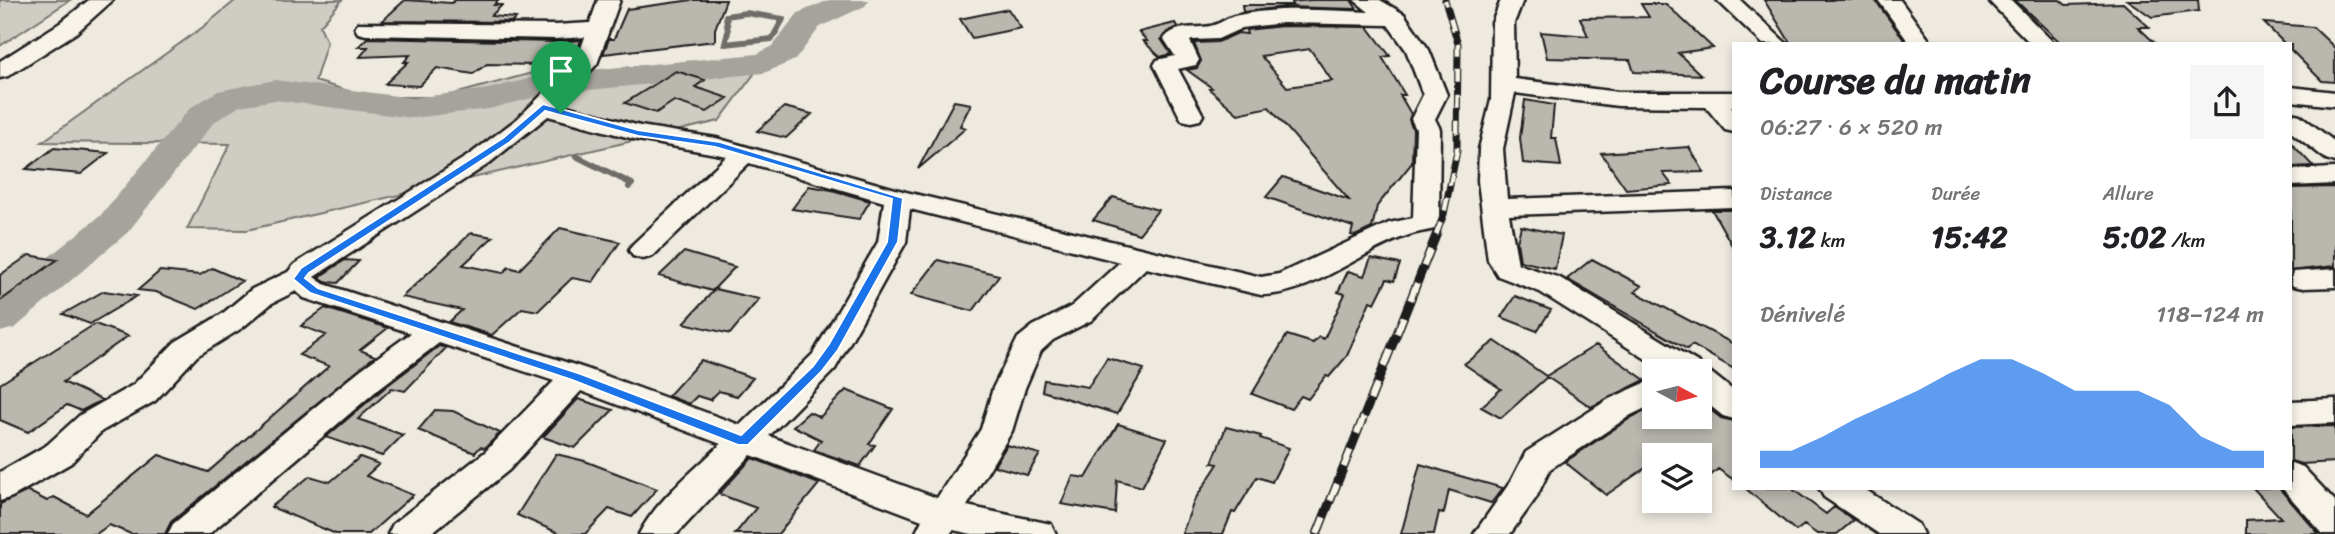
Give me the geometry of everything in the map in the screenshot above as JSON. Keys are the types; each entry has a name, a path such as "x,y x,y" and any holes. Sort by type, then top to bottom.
{"street":[{"path":"0,71 68,28 102,0"},
{"path":"0,488 59,454 91,423 144,393 186,349 232,321 262,296 299,279 305,270 507,140 586,64 609,0"},
{"path":"543,107 600,124 716,145 898,198 1140,258 1247,284 1276,286 1399,229 1426,223 1428,129 1423,120 1435,95 1412,37 1396,19 1365,0"},
{"path":"1512,0 1503,23 1501,38 1503,100 1491,149 1490,181 1496,207 1500,249 1508,270 1550,285 1669,359"},
{"path":"1728,0 1774,42"},
{"path":"1889,0 1920,42"},
{"path":"1999,0 2042,42"},
{"path":"1191,115 1165,65 1188,60 1180,42 1175,39 1189,34 1218,32 1237,22 1283,17 1396,19"},
{"path":"366,28 547,32 599,29"},
{"path":"1504,84 1577,95 1672,101 1724,100 1732,120"},
{"path":"2292,94 2335,99"},
{"path":"2292,121 2335,154"},
{"path":"643,250 744,154"},
{"path":"2292,178 2335,176"},
{"path":"656,534 817,369 834,347 892,242 898,198"},
{"path":"1496,207 1732,199"},
{"path":"939,525 996,431 1009,387 1029,345 1043,333 1082,313 1140,258"},
{"path":"2303,279 2335,278"},
{"path":"299,279 314,291 576,377 743,442 939,525 1039,534"},
{"path":"185,534 371,378 433,332"},
{"path":"405,534 497,461 576,377"},
{"path":"1712,390 1732,406"},
{"path":"1490,534 1524,489 1538,461 1620,407 1642,396"},
{"path":"2292,413 2335,411"},
{"path":"2292,477 2335,524"},
{"path":"1839,490 1906,534"}],"shaded area":[{"path":"0,0 70,0 0,46"},
{"path":"236,0 342,0 320,26 327,42 315,81 369,97 443,97 547,69 604,77 661,67 756,59 754,74 719,121 247,230 187,229 230,144 42,142 203,27"}],"building":[{"path":"405,0 452,3 455,0 499,0 494,5 502,5 491,16 516,18 512,22 382,21"},
{"path":"692,0 726,0 715,29 715,41 603,54 609,39 614,39 627,9"},
{"path":"1351,0 1357,9 1284,7 1243,12 1242,5 1293,5 1292,2"},
{"path":"1764,0 1875,0 1906,42 1790,42"},
{"path":"2015,0 2060,0 2066,5 2123,3 2149,27 2138,27 2154,42 2060,42"},
{"path":"2127,0 2198,0 2199,11 2152,17"},
{"path":"1641,4 1666,4 1713,48 1678,53 1701,75 1634,72 1630,60 1547,58 1541,32 1588,36 1580,18 1649,17"},
{"path":"1008,9 1021,28 972,38 960,19"},
{"path":"1175,23 1178,27 1167,32 1161,39 1171,54 1160,57 1143,41 1147,41 1139,32"},
{"path":"2264,23 2313,27 2335,48 2335,82 2322,81 2292,51 2292,42 2283,42"},
{"path":"1283,26 1368,27 1390,56 1382,57 1405,95 1400,95 1411,114 1409,120 1413,130 1412,163 1377,206 1372,228 1355,236 1351,235 1353,227 1266,197 1283,177 1349,200 1269,107 1238,114 1209,89 1212,88 1187,70 1197,68 1201,61 1194,43 1218,42 1238,33 1247,34 1246,30","holes":["1310,49 1332,81 1287,87 1261,56"]},
{"path":"367,38 556,42 581,40 576,54 545,54 536,65 487,64 473,74 437,68 419,86 385,84 408,62 404,62 410,55 360,57 368,47 358,47"},
{"path":"676,71 705,80 695,87 728,98 707,112 674,101 656,113 625,103"},
{"path":"1525,100 1554,105 1551,138 1556,138 1561,166 1523,163 1520,138"},
{"path":"954,101 971,104 960,126 966,128 918,169"},
{"path":"784,107 812,114 786,138 757,131"},
{"path":"2292,144 2313,166 2292,167"},
{"path":"1689,147 1704,172 1663,173 1672,185 1626,189 1601,153"},
{"path":"54,148 108,153 81,174 26,169"},
{"path":"809,186 870,201 859,219 792,209"},
{"path":"2335,187 2335,266 2292,271 2292,188"},
{"path":"1113,197 1158,210 1139,234 1093,220"},
{"path":"1712,210 1732,210 1732,245"},
{"path":"1521,226 1562,235 1555,269 1520,261 1517,242"},
{"path":"560,228 620,242 593,282 572,278 538,311 522,308 492,335 449,322 462,310 402,297 471,233 493,237 463,265 503,273 509,267 519,270"},
{"path":"684,252 735,267 712,291 659,276"},
{"path":"29,255 57,260 0,301 0,275"},
{"path":"1371,258 1400,264 1394,281 1387,279 1375,303 1370,301 1347,356 1329,377 1326,376 1308,399 1301,396 1291,409 1252,394 1287,335 1313,343 1319,337 1324,339 1345,294 1338,292 1348,271 1364,276"},
{"path":"1592,259 1642,286 1635,292 1732,343 1732,368 1692,345 1687,349 1567,279"},
{"path":"345,260 359,261 338,283 327,282 319,277"},
{"path":"938,260 999,275 973,311 911,295"},
{"path":"212,268 242,281 198,309 156,292 138,290 160,271 200,275"},
{"path":"715,289 759,299 730,334 684,323"},
{"path":"104,291 137,296 90,324 63,314"},
{"path":"1515,296 1551,310 1537,331 1501,317"},
{"path":"325,308 388,328 360,350 375,356 171,522 165,534 131,534 109,525 96,534 0,534 0,504 28,491 47,501 54,497 86,514 159,455 208,472 329,366 299,355 326,335 301,326"},
{"path":"95,324 128,336 63,382 102,400 81,411 67,405 28,432 0,420 0,384"},
{"path":"1495,341 1546,376 1596,345 1642,378 1642,382 1591,407 1547,377 1501,418 1481,407 1501,389 1464,364"},
{"path":"439,346 446,348 405,391 392,388 358,419 403,435 382,456 326,437 384,388"},
{"path":"1107,358 1144,369 1117,414 1042,391 1044,380 1088,387"},
{"path":"701,360 753,378 737,396 719,391 710,400 697,396 689,404 668,396"},
{"path":"846,390 893,409 869,444 875,445 860,466 814,450 821,440 793,426 809,412 820,417"},
{"path":"578,399 613,410 575,448 543,437"},
{"path":"435,410 453,411 500,433 485,448 480,447 475,453 418,430"},
{"path":"1712,411 1721,418 1732,421 1732,479 1718,469 1712,474 1712,443 1642,443 1642,470 1606,495 1565,462 1642,412 1642,429 1712,429"},
{"path":"1118,424 1167,439 1142,487 1117,480 1115,513 1061,504 1073,476 1086,478"},
{"path":"2335,426 2335,462 2301,464 2292,461 2292,427"},
{"path":"1226,427 1261,436 1260,438 1289,448 1272,482 1257,477 1235,513 1232,512 1223,534 1182,534 1194,501 1218,464 1212,463"},
{"path":"1007,445 1040,454 1027,475 994,466"},
{"path":"556,454 585,461 657,489 632,517 609,509 585,534 561,534 517,515"},
{"path":"360,457 379,464 366,476 413,495 369,534 336,534 271,507 310,476 330,482"},
{"path":"752,458 819,484 778,534 735,534 756,508 719,494"},
{"path":"1420,464 1503,488 1491,503 1449,490 1444,513 1439,512 1434,534 1401,534"},
{"path":"1747,490 1794,490 1826,514 1834,507 1854,520 1837,534 1817,534 1804,525 1796,531"},
{"path":"2255,490 2281,490 2319,534 2246,534 2246,520 2281,518"}],"waterway":[{"path":"0,318 114,224 202,115 230,98 275,90 412,108 489,99 547,84 764,63 784,53 809,20 854,0"},
{"path":"746,13 783,19 772,39 725,44 728,32 726,16 746,13"},
{"path":"576,156 632,184 629,187"}],"railway":[{"path":"1436,235 1444,214 1457,151 1458,44 1445,0"},
{"path":"1317,534 1437,233"}],"route":[{"path":"543,107 561,113 638,133 716,145 898,198 896,224 886,256 834,347 817,369 743,442 576,377 314,291 299,279 305,270 507,140 543,107"}]}
